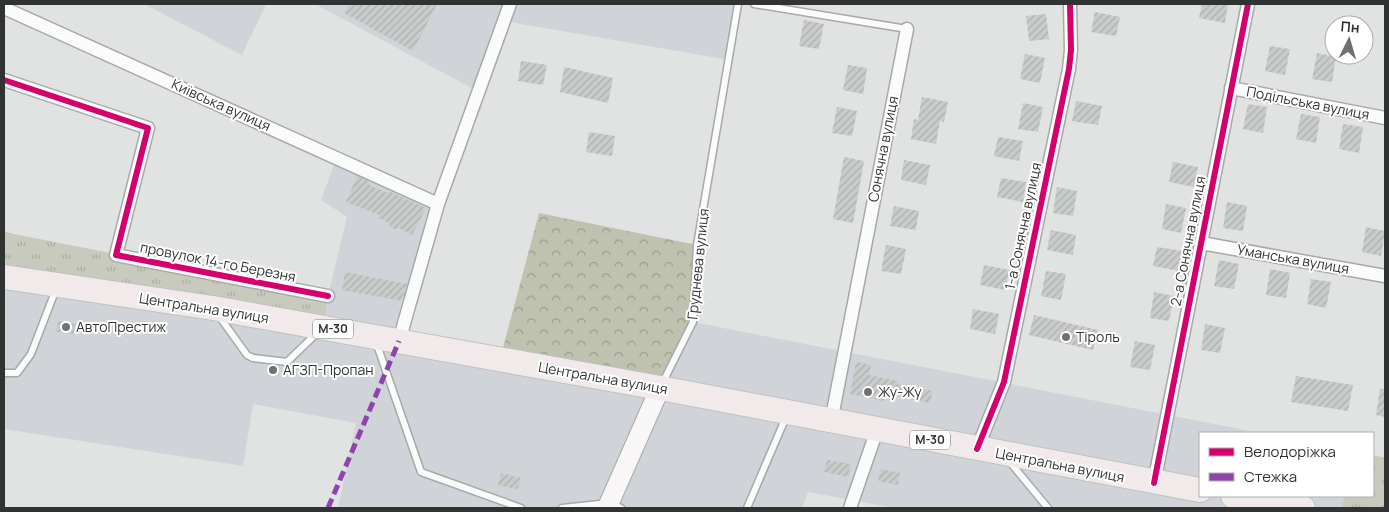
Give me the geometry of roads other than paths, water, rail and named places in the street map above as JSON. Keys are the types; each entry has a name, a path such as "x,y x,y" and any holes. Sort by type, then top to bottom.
{"highway":[{"name":"Центральна вулиця","path":"4,277 213,308 399,341 660,388 787,414 1199,490"},
{"path":"1243,499 1303,508"}],"street":[{"path":"399,341 438,204 510,4"},
{"name":"1-а Сонячна вулиця","path":"977,449 1006,373 1069,69 1071,50 1070,4"},
{"name":"2-а Сонячна вулиця","path":"1154,483 1248,4"},
{"name":"Київська вулиця","path":"4,8 438,204"},
{"name":"Сонячна вулиця","path":"831,422 906,29"},
{"name":"провулок 14-го Березня","path":"4,80 148,128 116,255 328,296"},
{"name":"Подільська вулиця","path":"1231,88 1385,118"},
{"name":"Уманська вулиця","path":"1201,243 1385,276"},
{"name":"Груднева вулиця","path":"613,507 660,388"},
{"path":"850,508 877,430"}],"lane":[{"name":"Груднева вулиця","path":"660,388 693,322 697,245 738,4"},
{"name":"Сонячна вулиця","path":"754,4 906,29"},
{"path":"4,373 17,373 31,354 57,286"},
{"path":"213,308 247,355 253,358 286,362 323,328"},
{"path":"373,337 422,472 521,508"},
{"path":"748,508 787,414"},
{"path":"1003,454 1048,508"},
{"path":"562,508 613,507"}],"place":[{"name":"АвтоПрестиж","path":"66,327"},
{"name":"Тіроль","path":"1066,337"},
{"name":"АГЗП-Пропан","path":"273,370"},
{"name":"Жу-Жу","path":"868,392"}]}
